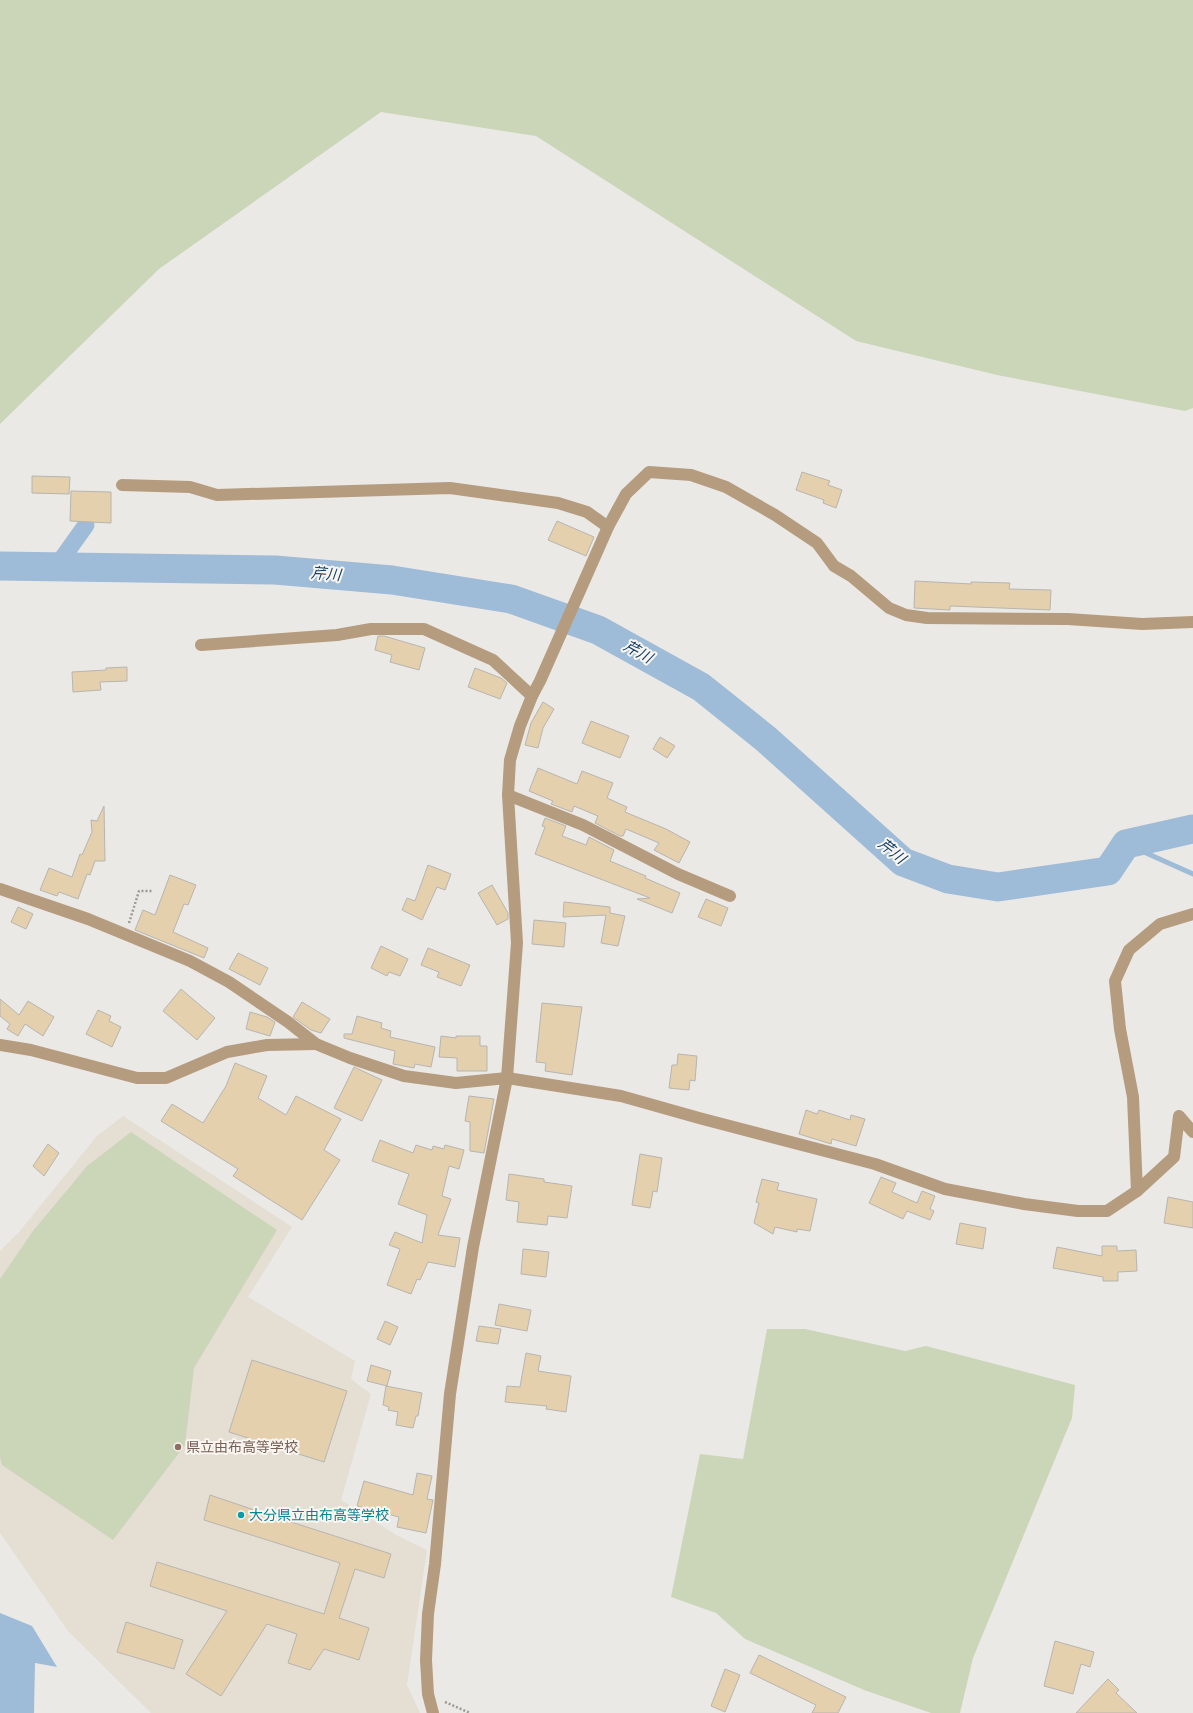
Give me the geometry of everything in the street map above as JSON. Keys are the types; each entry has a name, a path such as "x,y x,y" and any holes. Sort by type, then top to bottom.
{"street":[{"path":"433,1713 428,1694 426,1660 428,1614 435,1564 450,1394 473,1247 507,1078 517,943 508,795 510,760 520,726 532,696 608,527 626,494 649,472 691,475 726,487 776,515 817,543 834,566 851,576 889,608 906,615 927,618 1068,620 1142,624 1193,622"},
{"path":"122,485 190,487 217,495 450,488 558,503 588,512 608,527"},
{"path":"201,645 337,635 370,629 424,629 492,660 532,696"},
{"path":"508,795 583,825 678,874 730,896"},
{"path":"0,889 88,919 190,961 229,982 288,1022 316,1044 350,1058 404,1076 456,1083 507,1078 621,1096 874,1164 945,1189 1017,1203 1078,1211 1107,1211 1137,1191 1174,1156 1180,1116 1193,1132"},
{"path":"1137,1191 1133,1097 1120,1028 1115,981 1129,950 1160,924 1193,914"},
{"path":"0,1046 31,1050 137,1078 166,1078 227,1052 267,1045 316,1044"}],"path":[{"path":"126,934 139,891 153,891"},
{"path":"428,1694 470,1713"}],"shaded area":[{"name":"県立由布高等学校","path":"123,1116 292,1227 248,1297 355,1361 351,1379 371,1394 341,1500 398,1536 427,1550 407,1685 420,1713 151,1713 68,1631 0,1533 0,1251 19,1232 97,1136"}],"green space":[{"path":"0,0 1193,0 1193,408 1185,411 997,375 856,341 536,136 381,112 159,269 0,424"},
{"path":"131,1132 277,1230 194,1368 185,1445 113,1540 2,1465 0,1457 0,1279 33,1231 87,1166"},
{"path":"767,1329 805,1329 905,1351 926,1346 1075,1385 1072,1418 973,1658 960,1713 931,1713 864,1690 745,1639 716,1613 671,1597 700,1454 743,1459"}],"water":[{"path":"0,1613 32,1626 57,1667 35,1663 34,1713 0,1713"}],"building":[{"path":"802,472 830,481 828,485 842,490 836,508 823,503 824,500 796,490"},
{"path":"32,476 70,477 69,494 32,493"},
{"path":"71,491 111,492 111,523 70,521"},
{"path":"557,521 594,537 586,556 548,540"},
{"path":"915,581 971,584 971,582 1010,583 1009,589 1051,590 1050,610 950,606 950,610 914,608"},
{"path":"378,636 384,636 425,648 419,670 390,662 392,655 375,650"},
{"path":"127,667 127,681 100,682 101,690 73,692 72,672"},
{"path":"475,668 501,678 507,683 500,699 468,687"},
{"path":"543,702 554,709 543,728 538,748 525,745 531,723"},
{"path":"591,721 629,736 620,758 582,743"},
{"path":"660,737 675,746 667,758 653,749"},
{"path":"538,768 577,784 582,771 613,783 607,798 627,807 625,812 666,829 690,842 679,863 654,850 659,843 626,829 623,836 620,836 595,823 598,816 574,806 572,812 551,804 553,801 529,791"},
{"path":"104,806 105,861 95,861 90,875 87,874 78,899 59,892 57,896 40,890 49,868 72,877 80,854 82,855 92,832 91,820 97,821"},
{"path":"545,818 566,826 562,836 586,845 589,837 614,850 610,861 646,876 645,878 680,893 672,913 637,899 650,898 535,854 545,827 542,826"},
{"path":"428,865 451,874 445,890 437,887 422,920 402,910 407,898 415,901"},
{"path":"170,875 196,885 188,905 184,904 173,932 208,948 204,958 135,930 143,910 155,915"},
{"path":"492,885 508,913 508,919 497,925 478,893"},
{"path":"706,899 728,908 721,926 698,917"},
{"path":"564,902 610,907 610,913 625,916 618,946 601,943 606,915 563,917"},
{"path":"18,907 33,914 26,929 11,922"},
{"path":"534,920 566,923 564,947 532,944"},
{"path":"381,946 408,959 400,976 389,972 387,976 371,968"},
{"path":"428,948 470,965 461,986 437,977 439,972 421,965"},
{"path":"238,953 268,968 260,985 229,969"},
{"path":"181,989 215,1018 197,1040 163,1011"},
{"path":"0,999 19,1015 28,1001 54,1017 43,1036 25,1024 18,1036 7,1029 10,1024 0,1016"},
{"path":"302,1002 330,1019 321,1033 311,1030 293,1017"},
{"path":"542,1003 582,1007 572,1075 545,1071 546,1063 536,1062"},
{"path":"98,1010 111,1016 109,1021 121,1027 112,1047 86,1034"},
{"path":"250,1012 267,1017 275,1022 270,1036 246,1029"},
{"path":"357,1016 382,1023 381,1028 391,1031 390,1037 435,1047 431,1067 415,1064 414,1068 393,1064 395,1051 344,1038 344,1034 352,1034"},
{"path":"441,1036 456,1038 456,1036 480,1036 480,1046 487,1046 487,1071 457,1071 457,1058 439,1057"},
{"path":"678,1054 697,1056 695,1081 690,1080 689,1090 669,1088 672,1065 677,1065"},
{"path":"235,1063 267,1076 258,1098 286,1115 296,1096 341,1119 324,1150 340,1160 302,1220 233,1176 238,1169 161,1121 172,1104 203,1123 226,1086"},
{"path":"354,1067 382,1080 362,1121 334,1108"},
{"path":"469,1096 494,1099 484,1153 470,1151 470,1122 465,1121"},
{"path":"806,1110 817,1114 819,1110 850,1120 851,1115 865,1119 856,1146 832,1139 831,1144 799,1134"},
{"path":"380,1140 413,1153 416,1145 432,1150 433,1146 444,1149 445,1145 464,1150 459,1169 449,1166 442,1196 451,1199 438,1235 460,1238 455,1267 428,1262 420,1280 417,1279 411,1294 387,1285 400,1249 389,1245 395,1232 422,1243 427,1215 398,1204 409,1174 372,1161"},
{"path":"48,1144 59,1153 44,1176 33,1166"},
{"path":"640,1154 662,1158 657,1192 653,1191 650,1208 632,1205"},
{"path":"509,1174 544,1179 544,1182 572,1186 567,1218 548,1216 547,1225 517,1222 519,1202 506,1200"},
{"path":"881,1177 896,1183 892,1192 917,1203 922,1191 935,1196 930,1209 934,1211 930,1220 907,1211 903,1219 869,1203"},
{"path":"762,1179 779,1183 777,1190 817,1199 810,1231 797,1229 797,1232 775,1227 773,1234 754,1223 759,1203 756,1202"},
{"path":"1168,1197 1193,1202 1193,1228 1164,1223"},
{"path":"960,1223 986,1228 983,1249 956,1244"},
{"path":"1102,1246 1117,1246 1117,1251 1136,1250 1137,1271 1118,1272 1118,1281 1103,1281 1103,1277 1053,1268 1057,1247 1102,1256"},
{"path":"523,1249 549,1252 546,1277 521,1274"},
{"path":"499,1304 531,1310 527,1331 495,1325"},
{"path":"385,1321 398,1327 390,1345 377,1339"},
{"path":"479,1326 501,1329 498,1344 476,1341"},
{"path":"526,1353 541,1356 538,1371 571,1376 566,1412 546,1409 547,1406 505,1402 507,1386 520,1387"},
{"path":"252,1360 347,1391 324,1462 229,1432"},
{"path":"371,1365 391,1371 387,1386 367,1381"},
{"path":"386,1386 422,1393 418,1416 416,1416 413,1428 396,1425 398,1412 388,1410 389,1407 383,1405"},
{"path":"417,1473 432,1476 427,1499 433,1500 426,1533 397,1527 399,1517 357,1506 364,1481 413,1495"},
{"name":"大分県立由布高等学校","path":"210,1495 391,1554 384,1578 355,1569 339,1618 369,1628 359,1660 324,1649 310,1670 288,1663 297,1634 267,1624 221,1696 186,1674 227,1611 150,1586 157,1562 324,1614 340,1563 204,1520"},
{"path":"126,1622 183,1640 174,1669 117,1652"},
{"path":"1055,1641 1094,1652 1090,1667 1081,1664 1073,1694 1044,1686"},
{"path":"759,1655 846,1697 838,1713 812,1713 816,1705 750,1673"},
{"path":"725,1669 740,1675 725,1712 711,1706"},
{"path":"1108,1679 1119,1690 1116,1693 1137,1713 1076,1713"}],"waterway":[{"path":"56,567 86,525"},
{"name":"芹川","path":"0,566 275,570 392,580 511,599 598,630 701,687 766,739 903,862 948,879 998,887 1108,871 1126,844 1193,829"},
{"path":"1126,844 1193,874"}],"place":[{"name":"県立由布高等学校","path":"178,1447"},
{"name":"大分県立由布高等学校","path":"241,1515"}]}
